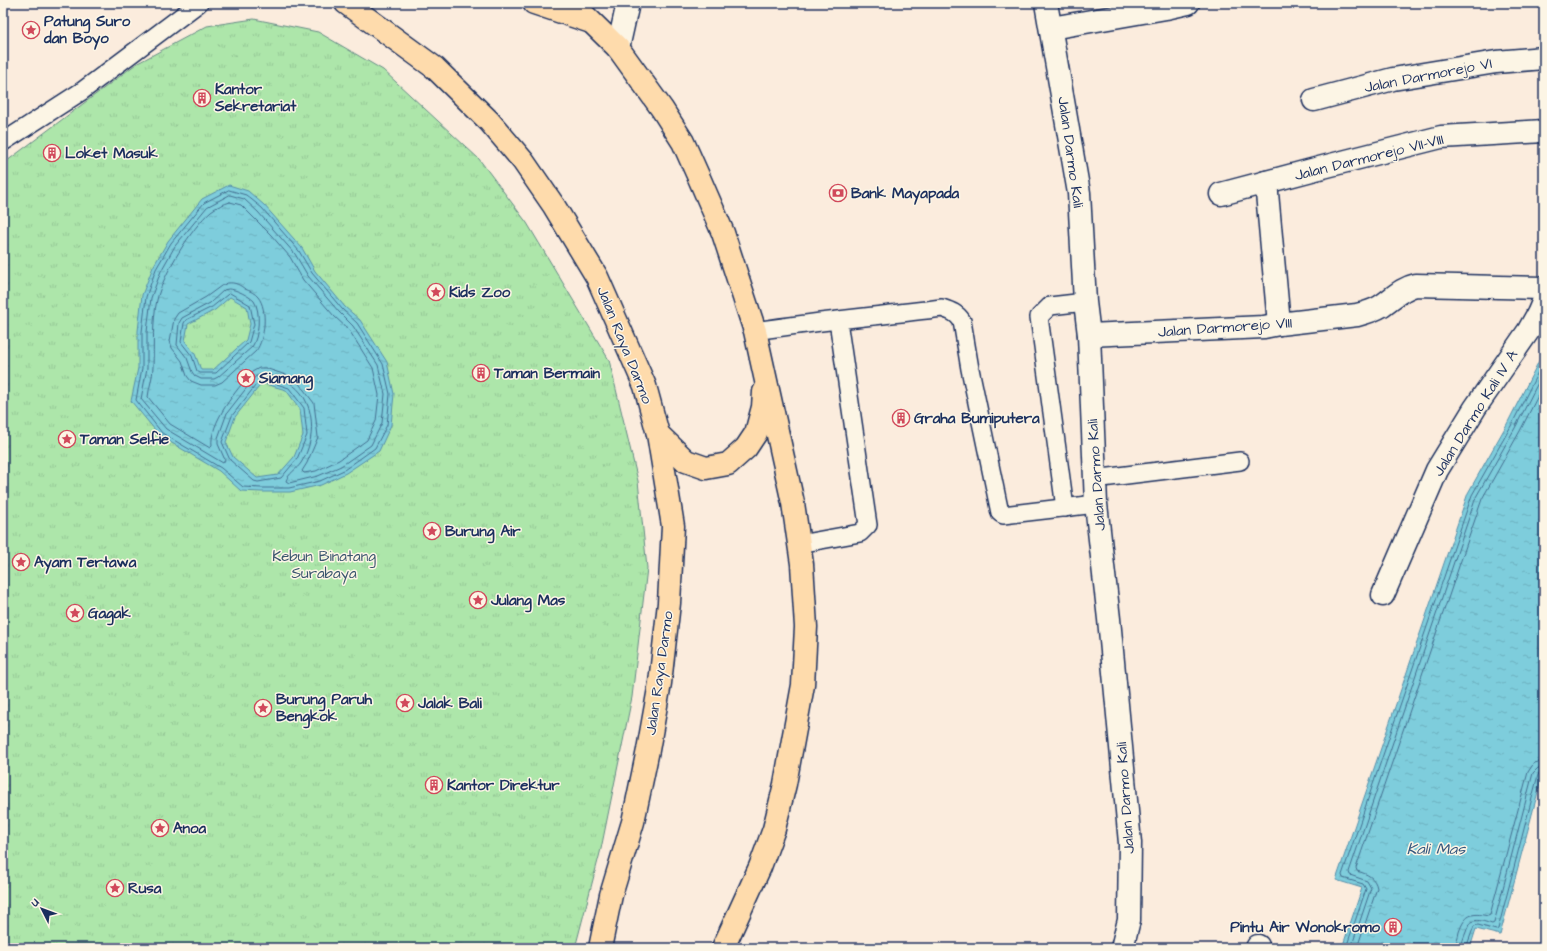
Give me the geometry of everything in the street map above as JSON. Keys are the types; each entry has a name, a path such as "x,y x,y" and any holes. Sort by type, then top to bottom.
{"highway":[{"name":"Jalan Raya Darmo","path":"346,3 435,68 489,122 523,161 554,206 597,277 645,386 658,434 673,526 669,603 660,684 633,822 611,895 600,948"},
{"path":"534,3 591,22"},
{"path":"572,3 618,48 662,109 683,142 723,234 755,331 793,502 802,564 806,627 803,685 793,741 774,829 760,867 724,948"},
{"path":"658,434 686,461 706,468 728,464 746,448 756,433 763,407 765,375"}],"street":[{"path":"618,48 628,3"},
{"name":"Jalan Darmo Kali","path":"1046,3 1079,193 1085,302 1089,335 1094,479 1130,843 1129,920 1122,948"},
{"path":"1051,28 1188,3"},
{"name":"Jalan Darmorejo VI","path":"1314,100 1393,79 1496,62 1544,58"},
{"name":"Jalan Darmorejo VII-VIII","path":"1221,194 1440,137 1544,131"},
{"path":"1266,182 1279,324"},
{"name":"Jalan Darmorejo VIII","path":"1089,335 1264,328 1279,324 1357,315 1369,312 1381,306 1408,287 1416,284 1544,288"},
{"name":"Jalan Darmo Kali IV A","path":"1383,595 1437,470 1475,408 1529,330 1544,300"}],"lane":[{"path":"3,142 82,91 199,3"},
{"path":"1065,508 1039,317 1050,306 1085,302"},
{"path":"755,331 812,322 838,321 942,308 958,315 962,321 998,511 1003,515 1096,504"},
{"path":"799,544 860,533 868,525 838,321"},
{"path":"1094,479 1240,461"}],"green space":[{"name":"Kebun Binatang Surabaya","path":"254,19 318,32 383,70 479,159 527,223 609,360 638,481 647,568 632,697 601,849 575,948 3,948 3,164 136,64 207,26"}],"water":[{"path":"229,185 248,191 264,205 302,248 315,271 345,307 360,320 387,362 394,394 391,425 379,451 346,473 321,485 290,492 241,491 219,471 160,436 131,401 138,368 138,331 142,295 153,267 168,241 202,199","holes":["230,297 247,307 250,324 246,340 213,370 201,370 195,354 185,341 188,324 215,310","262,383 286,390 300,409 303,435 294,457 278,475 257,478 233,457 226,442 235,417"]},
{"name":"Kali Mas","path":"1544,351 1544,769 1500,935 1476,929 1470,948 1342,948 1362,888 1336,880 1468,493 1507,424"}],"place":[{"name":"Patung Suro dan Boyo","path":"31,30"},
{"name":"Kantor Sekretariat","path":"202,98"},
{"name":"Loket Masuk","path":"52,153"},
{"name":"Bank Mayapada","path":"838,193"},
{"name":"Kids Zoo","path":"436,292"},
{"name":"Taman Bermain","path":"481,373"},
{"name":"Siamang","path":"246,378"},
{"name":"Graha Bumiputera","path":"901,418"},
{"name":"Taman Selfie","path":"67,439"},
{"name":"Burung Air","path":"432,531"},
{"name":"Ayam Tertawa","path":"21,562"},
{"name":"Julang Mas","path":"478,600"},
{"name":"Gagak","path":"75,613"},
{"name":"Jalak Bali","path":"405,703"},
{"name":"Burung Paruh Bengkok","path":"263,708"},
{"name":"Kantor Direktur","path":"434,785"},
{"name":"Anoa","path":"160,828"},
{"name":"Rusa","path":"115,888"},
{"name":"Pintu Air Wonokromo","path":"1393,927"}]}
